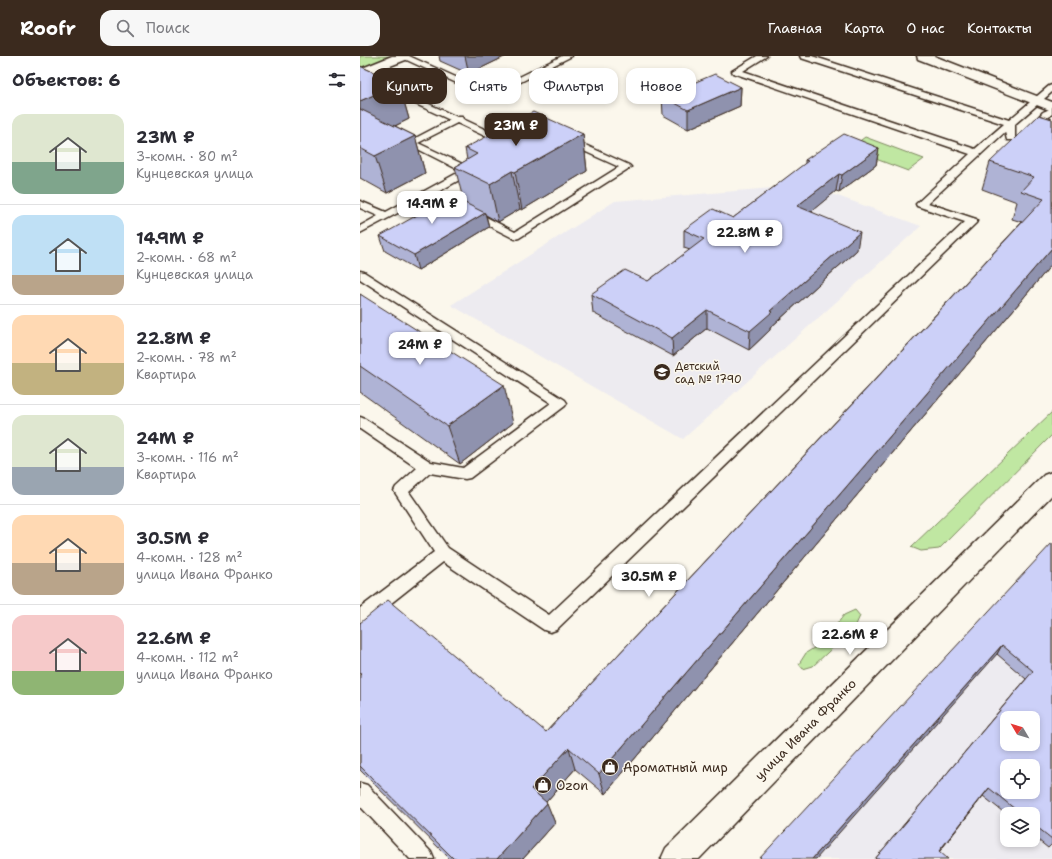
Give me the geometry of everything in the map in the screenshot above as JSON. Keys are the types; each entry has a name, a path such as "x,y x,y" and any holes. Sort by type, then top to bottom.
{"street":[{"path":"360,74 402,56"},
{"path":"923,56 1052,107"},
{"name":"улица Ивана Франко","path":"676,859 1052,481"}],"lane":[{"path":"402,56 489,95 568,56"},
{"path":"762,56 736,71 976,153"},
{"path":"804,56 1010,123"},
{"path":"360,74 517,144 501,153"},
{"path":"427,467 401,491 443,553 550,625 972,221 920,204 1036,100 1052,88"},
{"path":"1052,111 1046,114 1036,125 1052,131"},
{"path":"459,119 411,143 469,172"},
{"path":"1010,123 1010,138"},
{"path":"431,192 515,236 626,167 561,137"},
{"path":"360,230 482,164"},
{"path":"360,204 386,216"},
{"path":"360,274 560,403 465,474 427,467 360,422"},
{"path":"360,618 443,553"},
{"path":"360,792 424,859"}],"shaded area":[{"name":"Детский сад № 1790","path":"807,185 921,226 683,439 451,305 615,201"},
{"path":"1052,547 1052,859 764,859"}],"green space":[{"path":"360,56 390,56 360,69"},
{"path":"865,137 924,159 908,171 849,149"},
{"path":"1052,412 1052,435 939,549 921,551 911,547"},
{"path":"855,610 860,616 855,627 813,666 803,669 799,664 806,653 823,642 844,615"}],"building":[{"path":"360,66 372,72 372,96 360,101"},
{"path":"715,74 741,87 688,110 677,104 696,104 696,82"},
{"path":"360,109 415,136 375,156 360,148"},
{"path":"533,112 583,134 515,172 512,171 490,184 455,167 477,154 465,148"},
{"path":"1039,115 1052,119 1052,248 599,774 569,748 531,789 547,803 497,859 454,859 360,766 360,623 388,600 546,732 1044,199 1021,191 1034,177 990,162"},
{"path":"844,134 879,148 842,175 839,174 797,206 860,232 770,311 772,312 750,331 707,310 672,338 591,294 625,270 648,281 704,239 684,230 713,209 733,218 808,161 805,160"},
{"path":"451,196 485,213 414,255 380,236"},
{"path":"360,294 504,385 447,426 360,366"},
{"path":"1052,543 1052,839 1040,830 1040,807 1012,807 1003,799 1040,799 1040,759 1000,759 1000,797 989,788 939,851 948,859 875,859 1033,671 1002,645 812,859 759,859"}],"place":[{"name":"Детский сад № 1790","path":"662,372"},
{"name":"Ароматный мир","path":"610,767"},
{"name":"Ozon","path":"543,785"}]}
